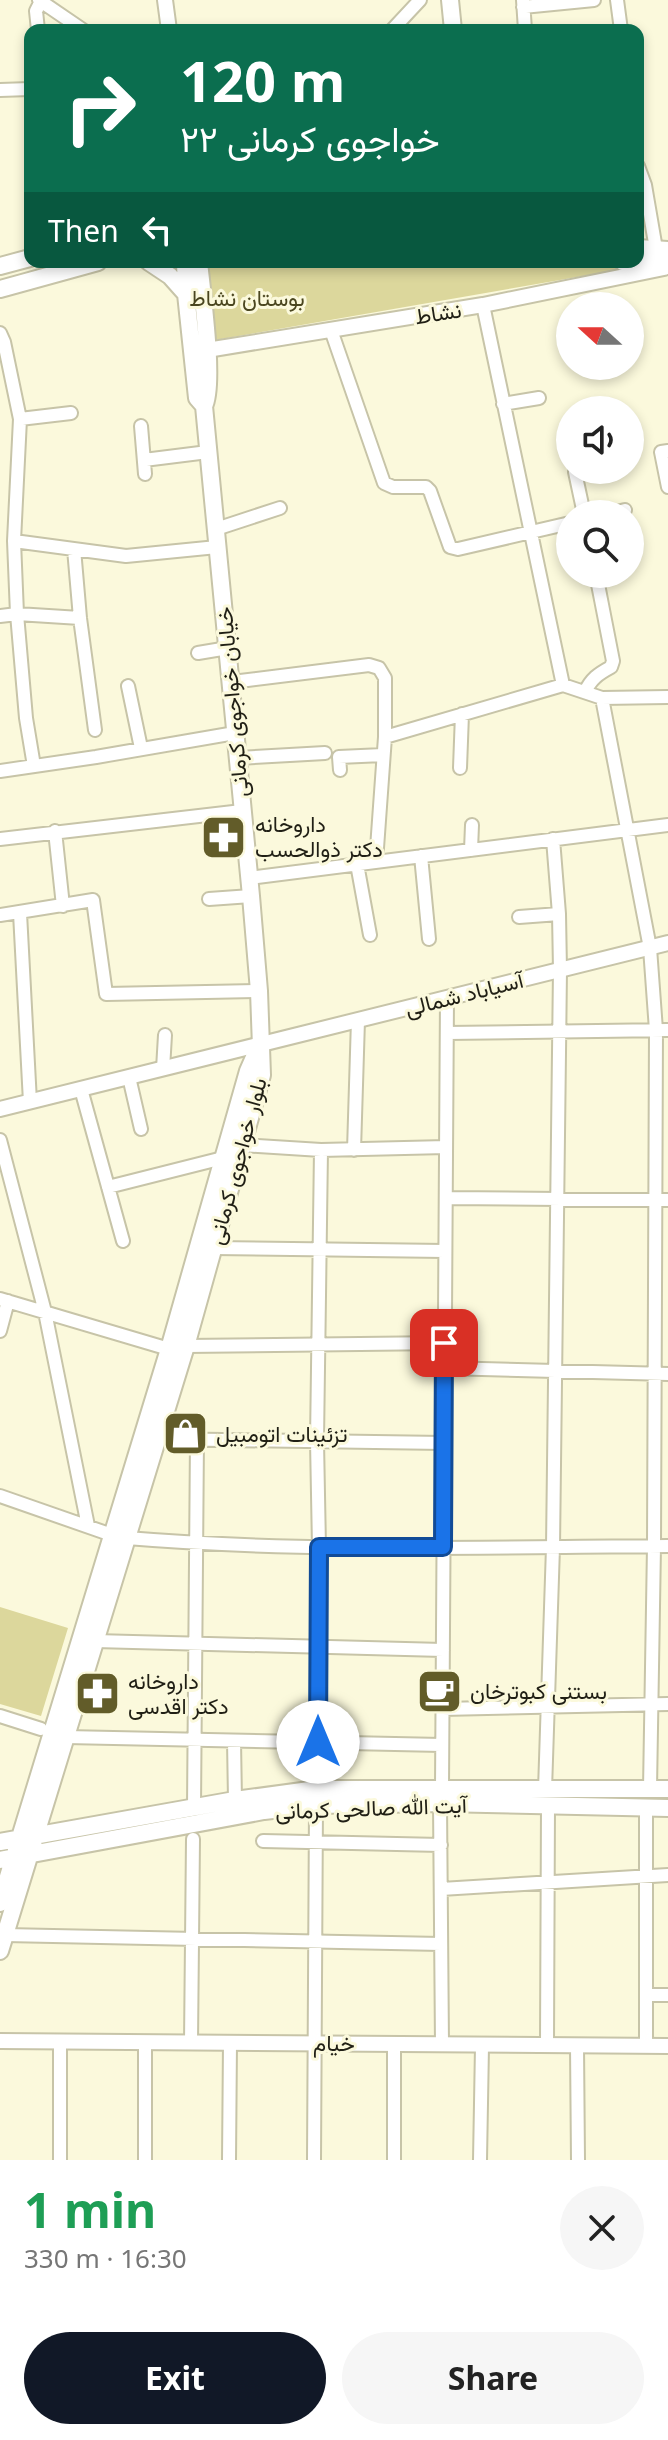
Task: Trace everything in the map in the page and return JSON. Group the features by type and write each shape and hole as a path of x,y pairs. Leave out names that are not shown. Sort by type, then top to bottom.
{"main road":[{"path":"450,0 452,24"},
{"path":"0,266 24,260"},
{"path":"644,264 668,266"},
{"path":"0,289 76,268"},
{"path":"158,268 186,294"},
{"path":"185,268 197,398 204,406 208,398 207,350 200,268"},
{"name":"خیابان خواجوی کرمانی","path":"204,406 251,896 260,1045"},
{"name":"بلوار خواجوی کرمانی","path":"27,1838 120,1536 157,1439 186,1346 262,1075 260,1045"},
{"name":"بلوار خواجوی کرمانی","path":"1,1895 66,1737 95,1641 169,1349 248,1071 260,1045"},
{"name":"آیت الله صالحی کرمانی","path":"546,1798 668,1789"},
{"name":"آیت الله صالحی کرمانی","path":"14,1858 154,1823 194,1807 235,1800 441,1796 546,1798 646,1809 668,1808"},
{"name":"آیت الله صالحی کرمانی","path":"0,1842 264,1811 317,1797"},
{"name":"بلوار خواجوی کرمانی","path":"2,1943 14,1858"}],"street":[{"path":"165,0 168,24"},
{"path":"398,24 420,0"},
{"path":"525,24 523,4 594,0"},
{"path":"617,0 620,24"},
{"path":"37,24 36,11 40,1 74,24"},
{"path":"0,90 24,89"},
{"path":"644,182 662,249"},
{"name":"نشاط","path":"207,350 483,305 668,266"},
{"path":"483,305 563,685"},
{"path":"331,330 384,483 388,486 426,487 450,547 454,549 556,526"},
{"path":"0,333 20,419 14,541 26,718 34,766"},
{"path":"503,404 539,398"},
{"path":"20,419 71,413"},
{"path":"141,426 145,474"},
{"path":"665,451 668,487"},
{"path":"144,460 208,452"},
{"path":"216,529 280,508"},
{"path":"14,541 126,556 217,547"},
{"path":"74,549 95,730"},
{"path":"585,692 598,674 611,667 613,661 599,588"},
{"path":"0,616 17,614 80,618"},
{"path":"198,653 228,648"},
{"path":"232,682 369,665 379,668 385,678 385,737 376,862"},
{"path":"385,737 563,685 602,698 668,697"},
{"path":"128,686 141,748"},
{"path":"602,698 650,948 662,1030 661,1200 654,1374 650,1789"},
{"path":"460,768 462,714"},
{"path":"0,771 235,733"},
{"path":"238,758 325,753"},
{"path":"340,770 339,757 383,755"},
{"path":"0,839 242,811"},
{"path":"471,850 472,825"},
{"path":"249,878 668,825"},
{"path":"55,831 63,906"},
{"path":"547,2044 546,1798 553,1547 560,970 553,839"},
{"path":"421,856 429,939"},
{"path":"357,864 370,935"},
{"path":"209,899 251,896"},
{"path":"0,915 93,900 106,994 259,991"},
{"path":"20,913 30,1102"},
{"path":"519,917 559,914"},
{"name":"آسیاباد شمالی","path":"0,1109 668,943"},
{"path":"442,2045 447,998"},
{"path":"354,1150 358,1020"},
{"path":"447,1033 662,1030"},
{"path":"163,1069 165,1035"},
{"path":"129,1077 141,1129"},
{"path":"81,1089 123,1241"},
{"path":"0,1140 45,1312 88,1526"},
{"path":"242,1145 321,1150 446,1147"},
{"path":"314,2160 321,1150"},
{"path":"108,1187 223,1158"},
{"path":"446,1198 661,1200"},
{"path":"213,1248 445,1251"},
{"path":"0,1331 4,1300 169,1349"},
{"path":"186,1346 444,1343"},
{"path":"444,1368 668,1374"},
{"path":"157,1439 444,1443"},
{"path":"194,1807 197,1439"},
{"path":"0,1496 120,1536 196,1544 319,1547 668,1546"},
{"path":"95,1641 443,1650"},
{"path":"442,1709 668,1704"},
{"path":"0,1716 41,1729"},
{"path":"66,1737 442,1745"},
{"path":"234,1741 235,1800"},
{"path":"646,1809 646,2046"},
{"path":"191,2043 193,1839"},
{"path":"263,1841 441,1845"},
{"path":"441,1889 668,1875"},
{"path":"2,1943 191,1940 441,1944"},
{"path":"647,1995 668,1995"},
{"name":"خیام","path":"0,2041 668,2047"},
{"path":"60,2041 60,2160"},
{"path":"145,2042 145,2160"},
{"path":"229,2160 230,2043"},
{"path":"394,2044 394,2160"},
{"path":"480,2160 482,2046"},
{"path":"577,2046 578,2160"}],"green space":[{"name":"بوستان نشاط","path":"204,268 629,268 210,341"},
{"path":"0,1607 68,1628 41,1716 0,1704"}],"place":[{"name":"داروخانه دکتر ذوالحسب","path":"224,837"},
{"name":"تزئینات اتومبیل","path":"185,1434"},
{"name":"بستنی کبوترخان","path":"439,1691"},
{"name":"داروخانه دکتر اقدسی","path":"97,1694"}],"route":[{"path":"318,1742 319,1547 443,1547 444,1343"}]}
